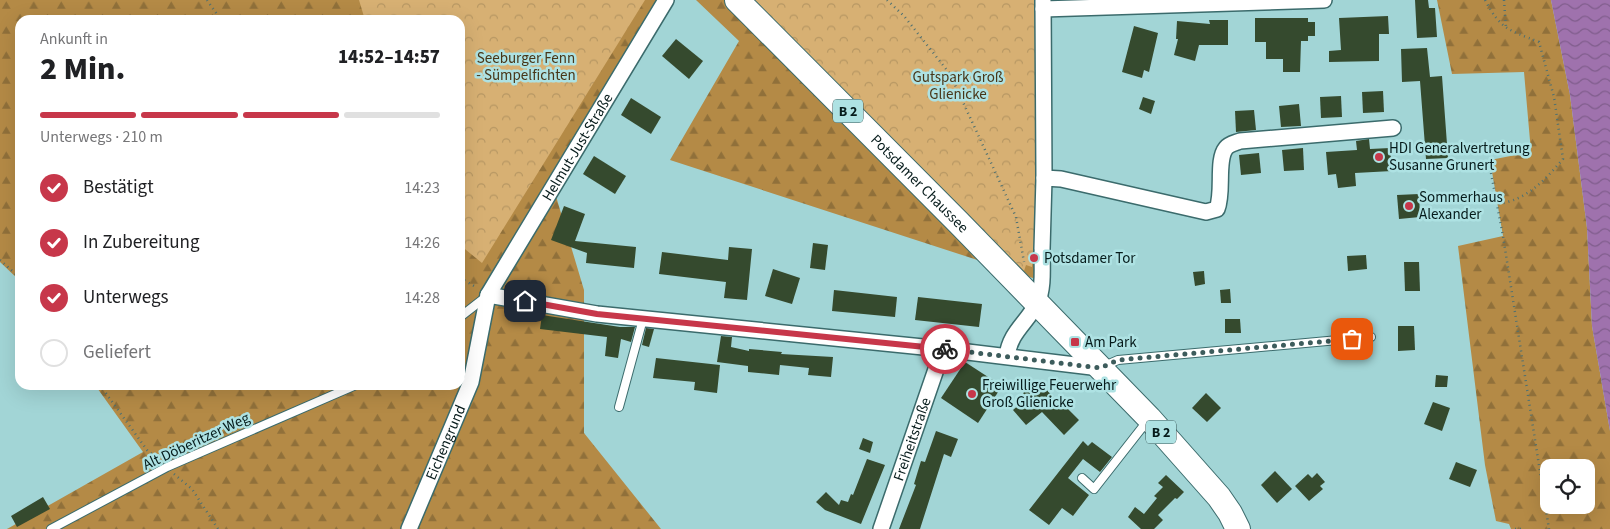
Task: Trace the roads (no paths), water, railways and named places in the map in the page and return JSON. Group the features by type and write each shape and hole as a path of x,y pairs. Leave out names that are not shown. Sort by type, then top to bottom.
{"main road":[{"name":"Potsdamer Chaussee","path":"736,0 1029,294 1149,418 1219,497 1238,529"}],"street":[{"name":"Helmut-Just-Straße","path":"488,295 666,0"},
{"path":"1007,356 1009,342 1029,294 1042,281 1044,178 1042,5 1324,0"},
{"path":"1044,178 1061,179 1206,212 1217,209 1221,199 1222,155 1227,146 1240,141 1393,128"},
{"path":"488,295 597,314 943,349 1100,368"},
{"name":"Eichengrund","path":"409,529 471,382 488,295"},
{"name":"Freiheitstraße","path":"880,529 943,349"}],"lane":[{"path":"465,313 488,295"},
{"path":"619,407 643,319"},
{"path":"1100,368 1118,360 1371,337"},
{"name":"Alt Döberitzer Weg","path":"51,529 167,468 345,390"},
{"path":"1082,478 1094,488 1149,418"}],"water":[{"path":"1551,0 1610,0 1610,431 1592,326 1587,228 1570,95"}],"place":[{"name":"HDI Generalvertretung Susanne Grunert","path":"1379,157"},
{"name":"Sommerhaus Alexander","path":"1409,206"},
{"name":"Potsdamer Tor","path":"1034,258"},
{"name":"Am Park","path":"1075,342"},
{"name":"Freiwillige Feuerwehr Groß Glienicke","path":"972,394"}],"park label":[{"name":"Seeburger Fenn - Sümpelfichten","path":"526,66"},
{"name":"Gutspark Groß Glienicke","path":"958,86"}]}
